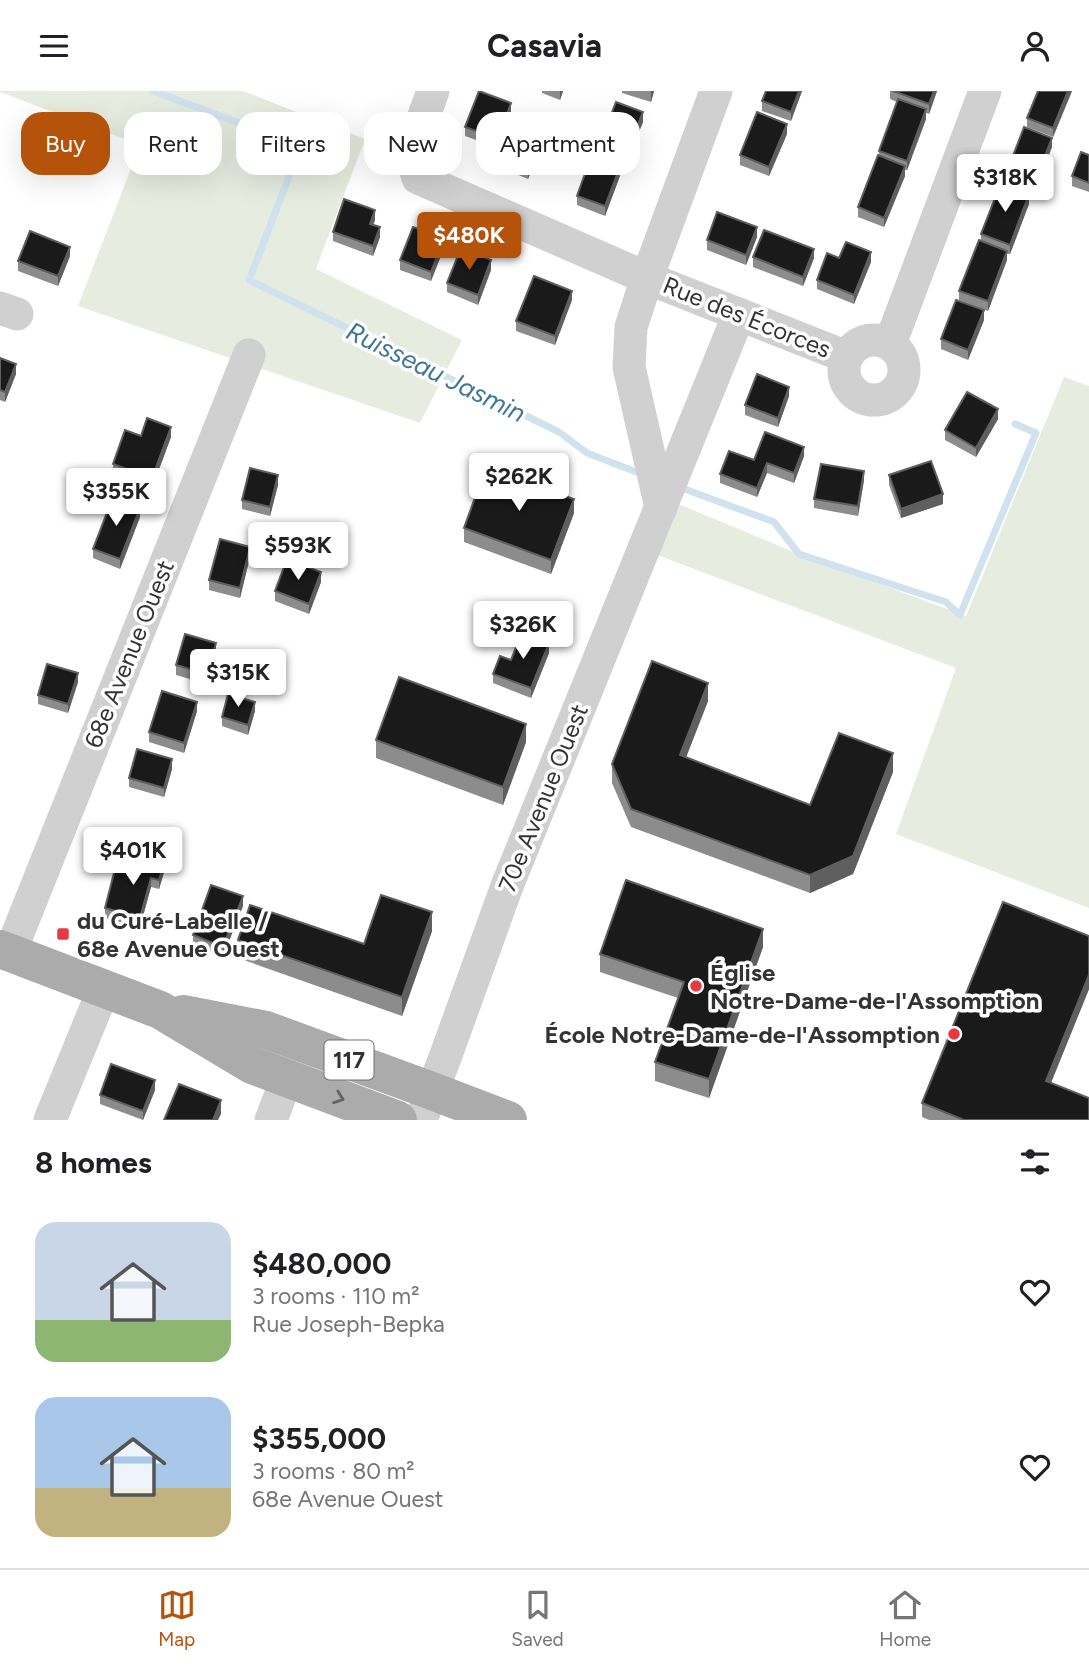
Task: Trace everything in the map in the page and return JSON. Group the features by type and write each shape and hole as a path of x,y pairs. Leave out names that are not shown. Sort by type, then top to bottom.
{"main road":[{"name":"117","path":"5,951 160,1010 252,1065 398,1120"},
{"name":"117","path":"160,1010 266,1030 427,1105 508,1120"}],"street":[{"name":"Rue des Écorces","path":"433,91 410,155 418,178 647,278 847,357"},
{"path":"661,508 629,367 631,327 716,91"},
{"path":"890,344 985,91"},
{"name":"70e Avenue Ouest","path":"427,1105 507,886 738,314"},
{"name":"Rue des Écorces","path":"870,340 890,344 902,359 904,375 901,385 888,397 877,400 867,400 857,395 849,388 845,377 847,357 860,344 870,340"},
{"name":"68e Avenue Ouest","path":"5,951 249,355"},
{"path":"50,1120 104,988"},
{"path":"271,1120 286,1078"}],"shaded area":[{"path":"243,91 296,112 236,112 236,175 350,175 350,133 364,139 316,269 462,340 420,423 78,306 128,175 222,175 222,112 124,112 124,139 110,134 110,112 53,112 0,92"},
{"path":"1064,377 1089,386 1089,908 896,834 956,668 644,550 664,498 799,554 966,616"}],"building":[{"path":"479,91 511,103 508,112 476,112 476,131 465,127"},
{"path":"766,91 799,91 791,112 762,101"},
{"path":"893,91 934,91 929,104"},
{"path":"1038,91 1068,91 1053,128 1027,118"},
{"path":"898,99 926,109 907,161 879,151"},
{"path":"616,102 643,112 640,119 640,112 612,112"},
{"path":"757,112 787,124 769,167 740,155"},
{"path":"1024,127 1052,138 1032,188 1005,177"},
{"path":"1081,152 1089,155 1089,183 1072,176"},
{"path":"878,155 905,166 884,218 858,207"},
{"path":"585,175 617,175 605,206 577,196"},
{"path":"1001,183 1029,194 1010,245 981,234"},
{"path":"344,199 375,210 370,224 380,227 373,246 333,232"},
{"path":"717,212 757,227 746,255 707,240"},
{"path":"413,227 444,238 431,272 400,260"},
{"path":"764,230 814,249 803,277 753,257"},
{"path":"30,231 70,247 58,276 18,261"},
{"path":"979,240 1007,251 988,301 959,291"},
{"path":"846,242 871,252 854,295 817,280 827,253 839,258"},
{"path":"461,248 491,260 478,295 447,283"},
{"path":"534,276 572,291 555,336 516,321"},
{"path":"956,300 984,310 968,350 941,339"},
{"path":"0,358 16,364 5,392 0,390"},
{"path":"757,374 789,387 778,418 745,405"},
{"path":"967,392 998,409 976,448 945,430"},
{"path":"147,418 171,427 152,478 113,464 125,430 141,436"},
{"path":"765,432 804,447 794,473 767,463 757,488 720,474 729,451 754,460"},
{"path":"931,461 943,494 901,509 889,475"},
{"path":"821,464 864,471 858,506 814,499"},
{"path":"486,467 574,499 551,560 464,528"},
{"path":"250,468 278,475 270,507 242,500"},
{"path":"113,497 140,508 120,559 93,549"},
{"path":"220,539 250,547 240,588 209,580"},
{"path":"287,559 321,572 309,604 275,591"},
{"path":"522,633 549,643 531,688 493,674 500,656 511,660"},
{"path":"185,634 216,643 207,674 176,665"},
{"path":"652,661 708,683 680,755 810,805 839,733 893,753 853,856 810,875 631,809 612,764"},
{"path":"47,664 78,673 68,704 38,695"},
{"path":"399,677 526,724 503,787 376,740"},
{"path":"162,691 197,702 184,743 149,732"},
{"path":"228,694 255,702 248,725 222,717"},
{"path":"137,749 172,759 164,788 129,778"},
{"path":"144,854 165,860 159,880 151,878 140,918 105,908 115,869 138,875"},
{"name":"Église Notre-Dame-de-l'Assomption","path":"626,880 763,929 709,1079 655,1062 684,982 600,954"},
{"path":"211,885 243,896 223,947 193,935"},
{"path":"381,895 432,912 402,997 238,940 250,905 364,944"},
{"path":"1003,902 1089,936 1089,975 1046,1081 1089,1098 1089,1120 964,1120 922,1103"},
{"path":"111,1064 155,1080 143,1111 100,1095"},
{"path":"179,1084 221,1100 213,1120 164,1120"}],"waterway":[{"name":"Ruisseau Jasmin","path":"153,91 301,146 249,280 559,432 587,453 644,475"},
{"name":"Ruisseau Jasmin","path":"679,487 774,522 799,554 946,602 960,615 1036,433 1015,424"}],"place":[{"name":"du Curé-Labelle / 68e Avenue Ouest","path":"63,934"},
{"name":"Église Notre-Dame-de-l'Assomption","path":"696,986"},
{"name":"École Notre-Dame-de-l'Assomption","path":"954,1034"}]}
